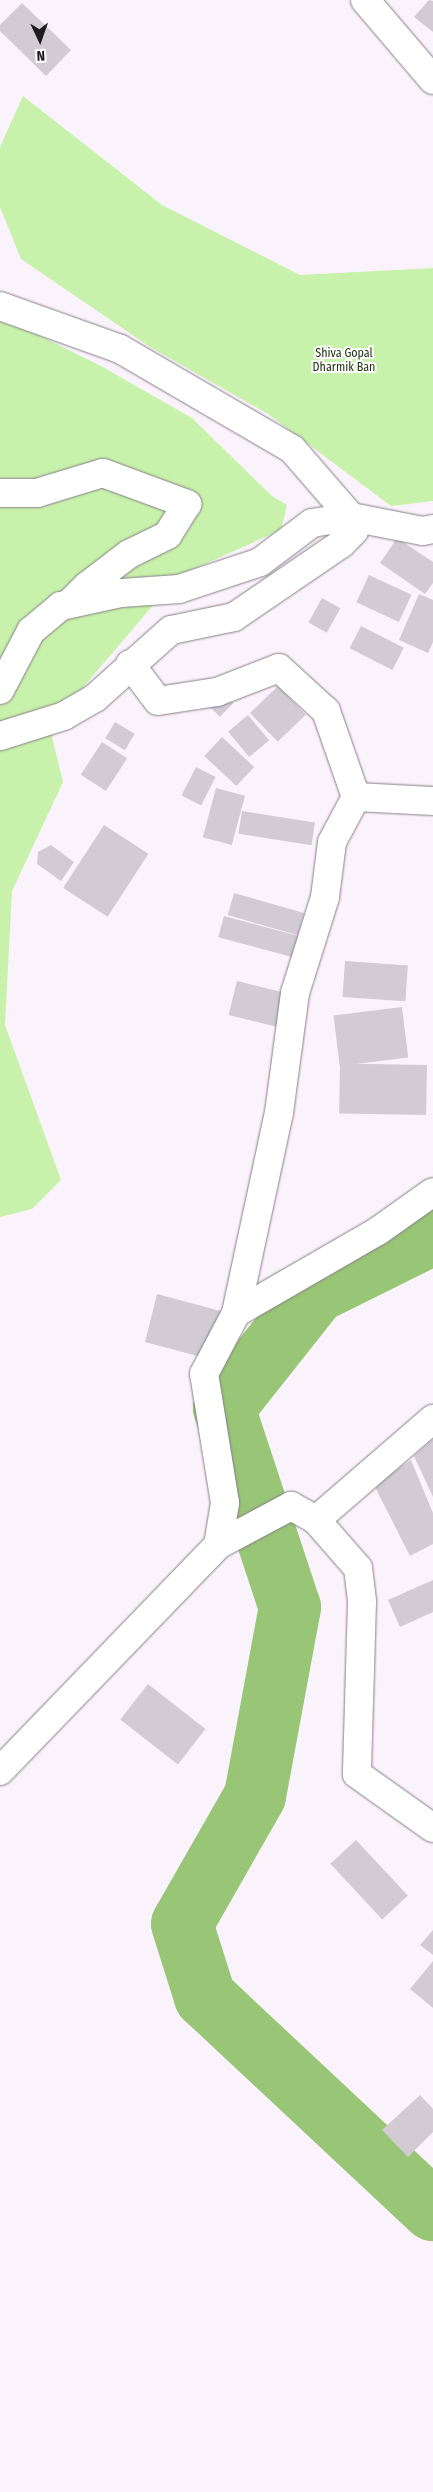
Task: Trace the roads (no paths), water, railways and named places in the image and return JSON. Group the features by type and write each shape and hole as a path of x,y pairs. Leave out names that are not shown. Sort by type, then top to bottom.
{"street":[{"path":"365,0 433,80"},
{"path":"0,306 120,349 292,449 351,517 354,532 341,544 234,617 171,630 130,664 95,698 64,716 0,736"},
{"path":"0,493 37,493 103,473 187,504 168,535 129,554 87,586 70,603"},
{"path":"0,690 31,632 61,606 121,593 179,589 260,562 312,523 351,517 423,531 433,529"},
{"path":"130,664 158,701 217,692 279,668 326,711 356,797 332,842 325,897 296,993 279,1113 236,1313 204,1374 225,1504 218,1545"},
{"path":"356,797 433,801"},
{"path":"236,1313 378,1231 433,1192"},
{"path":"316,1520 433,1419"},
{"path":"0,1771 218,1545 291,1506 316,1520 358,1568 362,1602 357,1774 433,1828"}],"waterway":[{"path":"433,1234 316,1292 224,1408 290,1607 255,1796 182,1924 205,1997 433,2210"}],"park label":[{"name":"Shiva Gopal Dharmik Ban","path":"344,361"}]}
